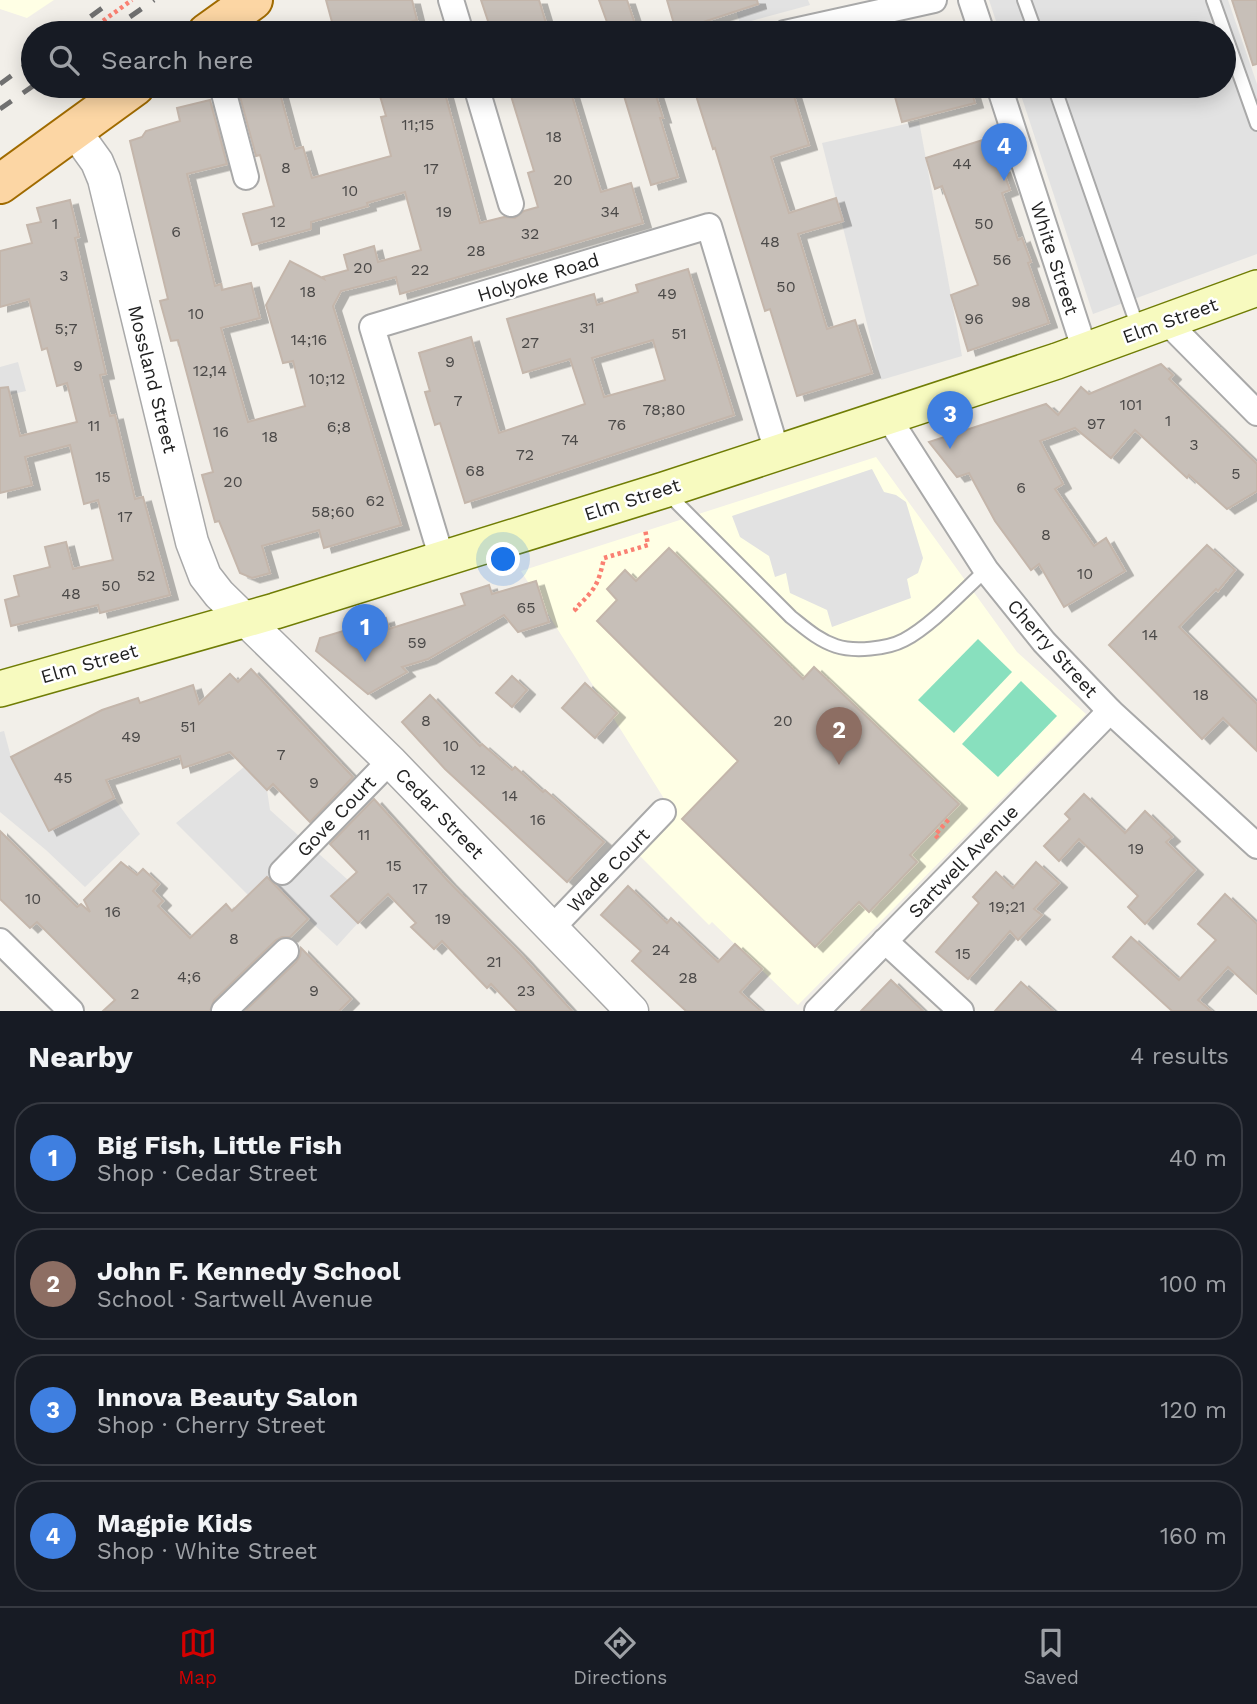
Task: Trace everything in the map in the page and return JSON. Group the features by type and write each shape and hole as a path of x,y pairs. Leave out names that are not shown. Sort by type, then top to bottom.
{"main road":[{"path":"224,21 253,0"},
{"path":"0,184 118,98"},
{"name":"Elm Street","path":"0,689 244,620 664,489 1085,351 1257,288"}],"street":[{"path":"451,0 457,21"},
{"path":"839,21 934,0"},
{"path":"971,0 978,21"},
{"path":"225,98 246,177"},
{"path":"480,98 511,204"},
{"name":"White Street","path":"1003,98 1085,351"},
{"name":"Mossland Street","path":"74,130 97,162 104,179 196,553 211,585 244,620"},
{"name":"Holyoke Road","path":"442,559 372,327 709,226 777,452"},
{"path":"1153,327 1257,413"},
{"name":"Cherry Street","path":"888,417 986,570 1044,642 1110,711 1257,846"},
{"name":"Cedar Street","path":"244,620 390,761 552,928 620,1007"},
{"name":"Sartwell Avenue","path":"817,1011 1110,711"},
{"name":"Gove Court","path":"282,872 390,761"},
{"name":"Wade Court","path":"552,928 663,813"},
{"path":"885,941 961,1011"},
{"path":"0,942 71,1011"},
{"path":"224,1011 286,951"}],"lane":[{"path":"1024,0 1032,21"},
{"path":"1213,0 1220,21"},
{"path":"1236,65 1257,124"},
{"path":"1059,98 1153,327"},
{"path":"664,489 791,617 813,635 838,647 884,646 904,640 925,625 986,570"}],"path":[{"path":"103,21 132,0"},
{"path":"577,611 575,609 594,590 604,558 648,545 645,529"},
{"path":"938,838 936,835 949,819"}],"shaded area":[{"path":"0,0 54,0 27,18 0,9"},
{"path":"733,0 808,0 810,5 751,21 739,21"},
{"path":"989,0 1228,0 1235,21 996,21"},
{"path":"1236,23 1257,84 1257,254 1093,314 1022,98 1236,98"},
{"path":"919,121 962,356 881,380 822,143"},
{"path":"18,362 26,391 0,397 0,367"},
{"path":"876,457 1017,652 1086,714 798,1005 712,922 709,925 638,854 675,816 521,571"},
{"path":"872,469 884,492 896,495 906,502 923,558 918,573 907,579 911,598 832,627 827,610 790,593 786,573 775,577 769,556 740,537 732,516"},
{"path":"4,731 11,757 49,830 114,798 140,834 85,887 0,812 0,732"},
{"path":"244,767 267,790 270,810 348,880 332,896 358,923 337,946 308,919 249,896 176,823"}],"green space":[{"path":"978,639 1012,672 954,733 918,700"},
{"path":"1021,681 1057,716 998,777 962,744"}],"building":[{"path":"326,0 412,0 417,20 413,21 332,21"},
{"path":"481,0 539,0 545,21 488,21"},
{"path":"599,0 627,0 634,21 607,21"},
{"path":"667,0 757,0 758,4 706,21 673,21"},
{"path":"1232,0 1257,0 1257,64 1253,65"},
{"path":"240,98 281,98 295,149 303,147 312,178 391,156 381,117 386,116 381,98 446,98 480,223 504,217 515,218 524,211 538,207 528,173 534,171 512,98 573,98 601,192 631,183 643,223 400,294 396,277 341,291 333,306 401,525 324,548 319,530 262,546 270,573 252,578 240,573 219,521 215,522 202,475 213,472 178,340 171,341 160,301 168,299 130,141 142,137 146,131 180,121 177,108 210,100 227,164 187,174 215,286 221,284 222,290 251,283 260,318 221,328 248,422 305,406 293,361 283,363 266,305 290,261 324,279 323,277 348,270 344,255 374,246 378,262 421,250 405,192 311,222 311,229 252,245 243,214 274,206 260,155 256,156"},
{"path":"625,98 657,98 663,118 660,118 678,177 651,185"},
{"path":"697,98 795,98 809,145 771,157 789,213 836,198 843,221 798,234 827,329 855,320 872,373 797,396 770,309 765,311 715,148 713,149"},
{"path":"895,98 974,98 975,103 902,122"},
{"path":"989,138 999,169 1002,168 1010,190 1002,193 1018,240 1022,238 1031,262 1028,263 1049,323 968,351 951,295 978,285 942,186 935,189 926,158"},
{"path":"70,200 79,237 75,238 106,374 100,375 110,416 115,415 135,499 143,497 170,595 100,613 98,605 11,626 5,600 19,596 14,576 50,567 45,547 66,542 73,569 113,560 98,500 84,504 70,445 25,457 32,485 0,493 0,388 8,387 20,436 77,422 67,383 57,386 47,348 42,350 29,299 0,307 0,251 32,243 27,225 41,222 37,208"},
{"path":"688,269 734,415 465,503 440,423 435,425 425,392 430,391 419,353 471,337 499,433 585,404 570,359 523,373 507,319 594,294 597,305 638,292 636,285","holes":["653,340 665,380 604,397 592,358"]},
{"path":"1161,364 1173,375 1169,379 1257,464 1257,491 1227,509 1189,475 1187,478 1135,430 1111,458 1075,428 1040,441 1063,484 1055,489 1094,546 1106,538 1125,571 1064,607 1039,564 1031,570 995,521 969,473 957,477 929,442 1046,404 1058,415 1081,387 1089,394"},
{"path":"1207,545 1235,570 1218,591 1216,589 1179,627 1257,704 1257,751 1223,718 1202,739 1109,645"},
{"path":"669,548 803,679 814,667 959,804 910,855 917,862 869,912 859,902 815,947 682,819 738,761 597,621 617,600 607,589 625,570 636,581"},
{"path":"536,581 549,622 518,632 504,615 428,659 402,667 407,672 368,694 316,651 320,638 386,618 389,629 465,605 461,594 489,585 492,594"},
{"path":"251,669 353,777 310,822 273,784 267,790 230,752 183,768 180,756 106,780 114,798 49,831 11,757 102,710 138,698 140,703 193,685 199,704 230,674 238,682"},
{"path":"512,676 527,690 512,707 496,693"},
{"path":"585,683 617,713 595,738 562,708"},
{"path":"430,695 480,746 482,744 512,770 515,767 543,792 545,790 604,842 567,882 445,769 402,722"},
{"path":"1084,794 1125,833 1145,811 1172,837 1166,842 1195,870 1145,924 1128,907 1138,896 1079,839 1059,861 1044,846 1070,819 1065,814"},
{"path":"374,799 572,1011 517,1011 491,984 487,988 442,941 434,949 411,927 416,923 388,894 358,923 331,896 357,872 330,844"},
{"path":"0,831 77,907 81,904 90,912 84,900 121,862 137,875 143,869 159,884 153,891 163,901 158,906 190,938 226,904 232,911 267,877 308,919 290,937 276,940 214,1000 210,1011 103,1011 115,1000 37,922 30,928 0,899"},
{"path":"1036,862 1059,883 1034,909 1042,915 1018,940 1010,931 968,979 936,952 979,903 973,897 996,872 1013,888"},
{"path":"628,886 667,923 671,918 718,962 735,944 762,969 740,992 761,1011 686,1011 632,961 641,951 601,915"},
{"path":"1225,894 1257,924 1257,994 1228,967 1198,1000 1211,1011 1172,1011 1113,957 1131,937 1179,980 1216,940 1198,924"},
{"path":"301,948 351,999 339,1011 245,1011 296,962"},
{"path":"891,980 923,1011 861,1011"},
{"path":"1021,982 1053,1011 995,1011"}],"railway":[{"path":"84,21 113,0"},
{"path":"124,21 154,0"},
{"path":"0,84 21,69"},
{"path":"0,109 21,94"}],"place":[{"name":"Magpie Kids","path":"1004,181"},
{"name":"Innova Beauty Salon","path":"950,449"},
{"name":"Big Fish, Little Fish","path":"365,662"},
{"name":"John F. Kennedy School","path":"839,765"}]}
